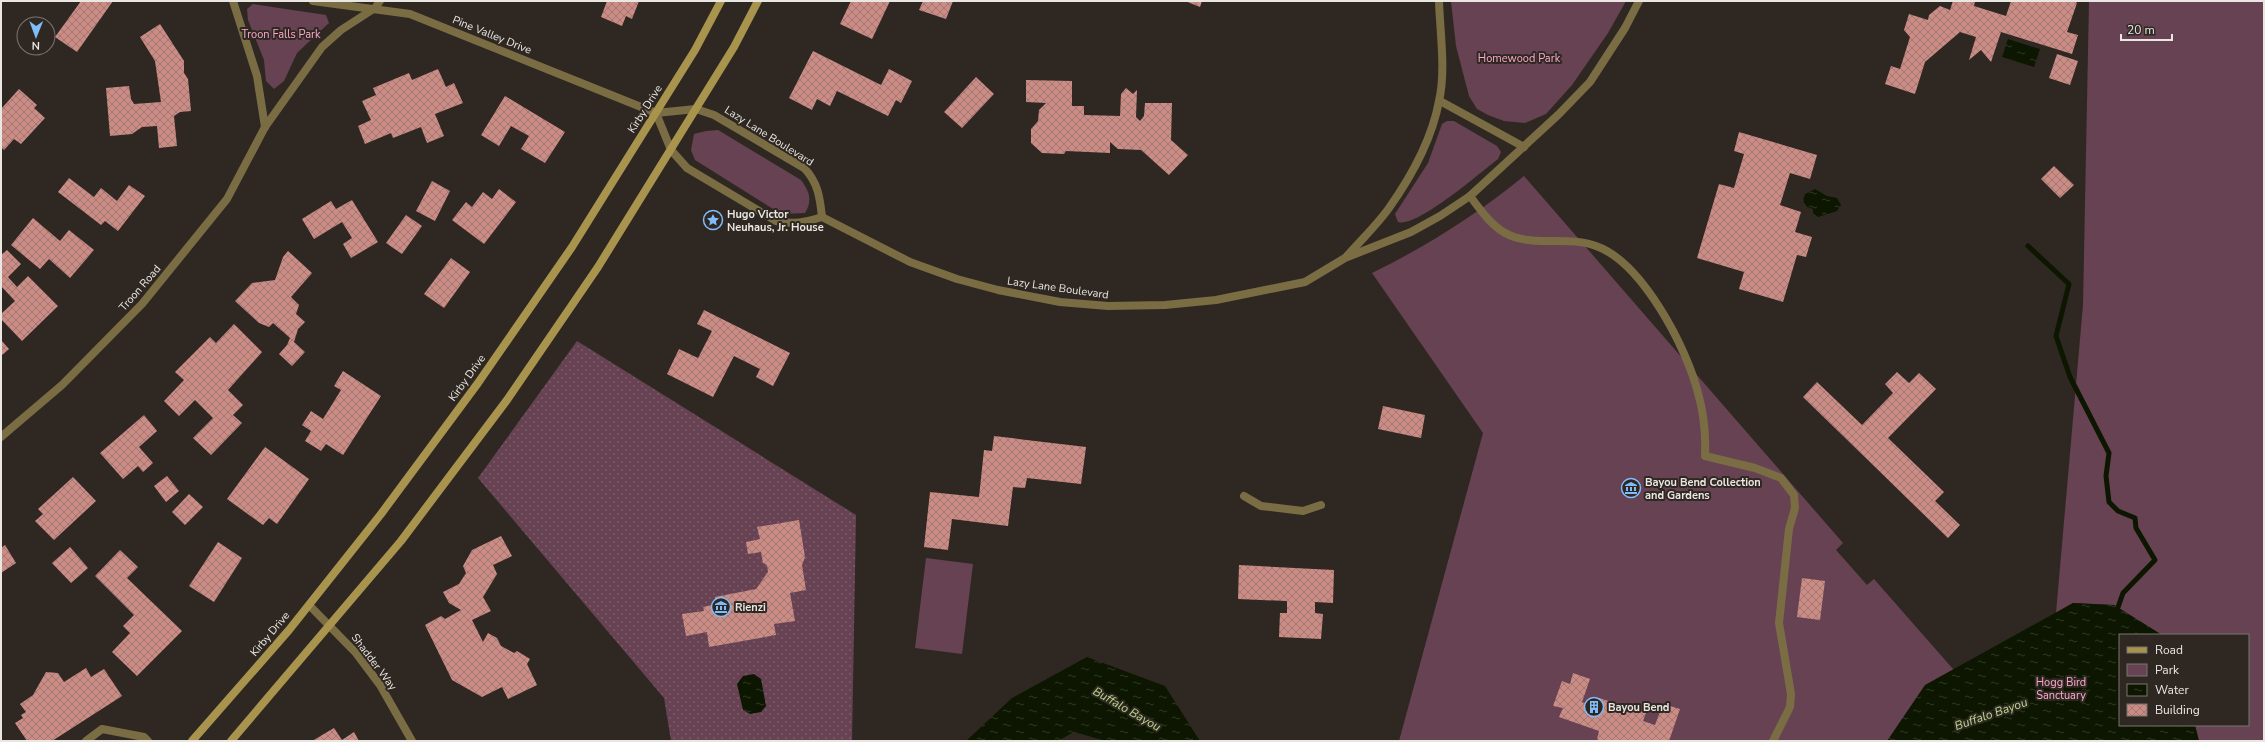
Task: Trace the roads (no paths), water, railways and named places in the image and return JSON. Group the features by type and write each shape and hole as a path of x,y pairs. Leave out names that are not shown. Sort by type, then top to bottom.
{"main road":[{"name":"Kirby Drive","path":"192,741 309,605 381,514 478,383 572,247 695,50 722,1"},
{"path":"231,741 401,541 507,400 598,267 734,47 758,1"}],"street":[{"path":"233,1 257,76 265,127"},
{"name":"Pine Valley Drive","path":"313,1 410,14 656,113"},
{"name":"Troon Road","path":"1,437 62,384 142,304 226,199 265,127 322,47 341,30 374,8 380,1"},
{"name":"Lazy Lane Boulevard","path":"1345,258 1389,209 1414,166 1431,131 1440,101 1441,58 1439,1"},
{"name":"Lazy Lane Boulevard","path":"696,109 717,117 804,168 814,178 818,190 822,217 910,262 957,279 1014,293 1060,302 1108,306 1165,305 1216,300 1305,282 1345,258 1411,232 1440,216 1470,196 1524,147 1590,82 1625,28 1639,1"},
{"path":"1440,101 1524,147"},
{"path":"696,109 656,113 671,150 687,168 776,221 787,224 804,223 822,217"},
{"path":"1470,196 1488,221 1504,234 1530,241 1575,242 1595,245 1607,250 1628,266 1646,287 1688,360 1704,419 1705,456 1755,468 1781,478 1794,495 1795,508 1790,529 1779,623 1791,694 1790,707 1773,741"},
{"path":"1244,496 1261,506 1304,510 1321,505"},
{"name":"Shadder Way","path":"309,605 356,653 380,685 412,741"},
{"path":"86,741 102,729 144,737 148,741"}],"water":[{"path":"2008,39 2040,49 2034,67 2002,57"},
{"path":"1815,189 1827,196 1837,198 1841,205 1837,211 1818,217 1813,213 1813,209 1807,207 1803,201 1805,194"},
{"name":"Hogg Bird Sanctuary","path":"2073,603 2114,605 2160,634 2119,634 2119,726 2195,726 2199,741 1887,741 1925,685"},
{"name":"Buffalo Bayou","path":"1087,657 1165,686 1200,741 1106,741 1074,732 1058,741 966,741 1012,698"},
{"path":"754,674 761,679 766,706 761,712 750,714 743,710 737,684 743,676"}],"waterway":[{"path":"2028,246 2069,284 2056,336 2070,377 2109,453 2106,476 2109,502 2118,511 2135,518 2136,528 2155,560 2123,593 2116,613"}],"place":[{"name":"Hugo Victor Neuhaus, Jr. House","path":"713,220"},
{"name":"Bayou Bend Collection and Gardens","path":"1631,488"},
{"name":"Rienzi","path":"721,607"},
{"name":"Bayou Bend","path":"1594,707"}],"park label":[{"name":"Troon Falls Park","path":"281,34"},
{"name":"Homewood Park","path":"1519,58"}]}
